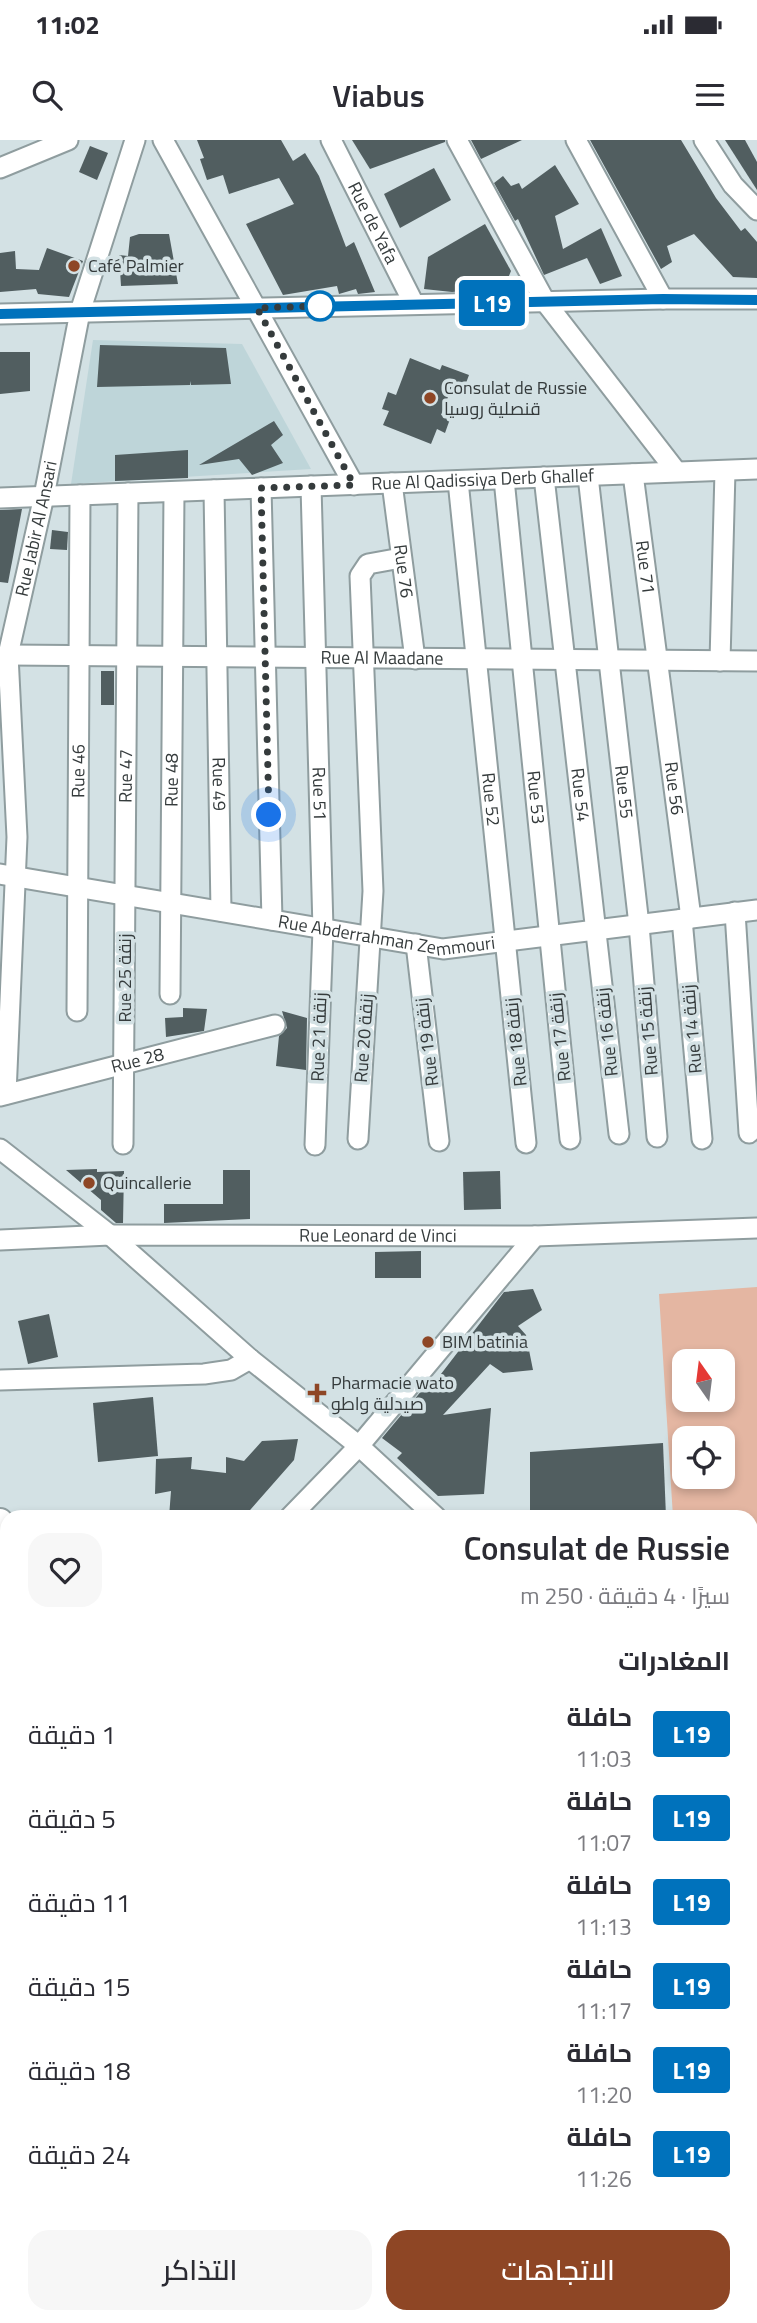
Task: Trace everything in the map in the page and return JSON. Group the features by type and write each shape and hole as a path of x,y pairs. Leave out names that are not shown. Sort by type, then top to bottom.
{"street":[{"path":"0,169 68,140"},
{"name":"Rue Jabir Al Ansari","path":"3,1095 9,876 4,660 44,496 80,312 135,140"},
{"path":"163,140 354,485"},
{"name":"Rue de Yafa","path":"331,140 414,304"},
{"path":"457,140 546,303 676,471"},
{"path":"576,140 663,299"},
{"path":"704,140 733,185 757,210"},
{"path":"0,314 757,299"},
{"name":"Rue Al Qadissiya Derb Ghallef","path":"0,498 757,470"},
{"path":"720,661 725,471"},
{"name":"Rue 71","path":"634,474 658,660"},
{"name":"Rue 55","path":"588,476 639,925"},
{"name":"Rue 54","path":"544,477 596,930"},
{"name":"Rue 53","path":"504,479 550,936"},
{"name":"Rue 52","path":"458,481 505,941"},
{"name":"Rue 76","path":"392,483 415,659"},
{"name":"Rue 51","path":"312,486 323,929"},
{"path":"261,488 272,920"},
{"name":"Rue 49","path":"215,490 221,911"},
{"name":"Rue 48","path":"170,995 174,492"},
{"name":"Rue 47","path":"125,895 128,493"},
{"name":"Rue 46","path":"77,1011 80,495"},
{"name":"Rue 20 زنقة","path":"358,1139 373,891 362,570 368,564 401,558"},
{"name":"Rue Al Maadane","path":"4,660 172,657 757,661"},
{"name":"Rue 56","path":"658,660 687,918"},
{"name":"Rue Abderrahman Zemmouri","path":"9,876 453,948 757,910"},
{"name":"Rue 25 زنقة","path":"124,1144 125,895"},
{"path":"735,912 749,1133"},
{"name":"Rue 14 زنقة","path":"687,918 702,1139"},
{"name":"Rue 15 زنقة","path":"639,925 657,1137"},
{"name":"Rue 21 زنقة","path":"315,1145 323,929"},
{"name":"Rue 16 زنقة","path":"596,930 619,1134"},
{"name":"Rue 17 زنقة","path":"550,936 570,1139"},
{"name":"Rue 18 زنقة","path":"505,941 526,1143"},
{"name":"Rue 19 زنقة","path":"416,944 439,1141"},
{"name":"Rue 28","path":"3,1095 124,1061 275,1026"},
{"path":"0,1149 110,1235 250,1359 359,1446 428,1510"},
{"name":"Rue Leonard de Vinci","path":"0,1240 110,1235 535,1236 757,1228"},
{"path":"297,1510 359,1446 535,1236"},
{"path":"0,1380 204,1374 230,1370 250,1359"}],"shaded area":[{"path":"93,340 242,344 311,469 71,484"},
{"path":"757,1287 757,1510 673,1510 659,1294"}],"building":[{"path":"197,140 281,140 293,161 305,153 319,176 346,247 354,242 375,292 358,294 356,289 339,294 337,286 283,295 246,224 294,204 279,178 229,194 223,175 207,180 200,159 204,158"},
{"path":"352,140 445,140 445,142 370,169"},
{"path":"471,140 522,140 481,159"},
{"path":"590,140 681,140 716,198 741,231 745,228 757,242 757,278 733,277 694,234 667,246 672,262 661,269"},
{"path":"725,140 745,140 757,162 757,190"},
{"path":"90,146 108,153 97,180 79,172"},
{"path":"555,165 579,204 555,216 563,249 601,228 622,276 600,284 587,258 544,275 518,219 515,221 494,183 503,176 511,186 519,183 522,189"},
{"path":"434,168 451,200 400,228 384,194"},
{"path":"485,224 511,271 504,288 452,292 424,289 428,257"},
{"path":"139,234 169,234 178,284 121,286 119,255 128,256 130,237"},
{"path":"47,248 83,261 69,297 38,294 36,289 0,292 0,253 15,251 16,269 39,270"},
{"path":"100,345 226,348 231,384 191,385 190,381 190,385 97,387"},
{"path":"0,352 30,352 30,391 0,394"},
{"path":"410,358 440,370 442,365 469,375 463,391 452,387 441,415 450,419 445,433 437,429 431,444 383,425 389,411 382,409 388,392 396,395"},
{"path":"274,421 283,435 271,445 283,463 252,475 239,459 199,465"},
{"path":"188,450 188,478 115,481 115,455"},
{"path":"22,509 8,583 0,582 0,510"},
{"path":"52,530 68,532 67,550 50,549"},
{"path":"101,671 114,671 114,705 101,705"},
{"path":"183,1008 207,1009 204,1031 166,1037 165,1018 183,1017"},
{"path":"282,1011 307,1018 306,1070 276,1066 279,1036 287,1028"},
{"path":"97,1169 97,1172 124,1171 123,1223 116,1223 101,1210 101,1200 66,1170"},
{"path":"223,1170 250,1170 250,1219 164,1223 164,1204 223,1204"},
{"path":"500,1171 501,1209 464,1210 463,1172"},
{"path":"421,1251 421,1278 375,1278 375,1252"},
{"path":"533,1289 542,1310 518,1326 526,1335 533,1370 503,1373 490,1364 443,1415 491,1408 484,1494 438,1496 397,1458 402,1453 382,1438 428,1383 431,1387 504,1292"},
{"path":"49,1314 58,1357 28,1364 18,1321"},
{"path":"153,1397 158,1456 98,1462 93,1403"},
{"path":"298,1439 294,1460 250,1510 170,1510 171,1491 155,1494 156,1459 192,1457 191,1469 226,1473 226,1457 244,1461 262,1441"},
{"path":"663,1443 666,1510 530,1510 530,1452"}],"bus line":[{"name":"L19","path":"0,314 663,299 757,300"}],"place":[{"name":"Café Palmier","path":"74,266"},
{"name":"Consulat de Russie قنصلية روسيا","path":"430,398"},
{"name":"Quincallerie","path":"89,1183"},
{"name":"BIM batinia","path":"428,1342"},
{"name":"Pharmacie wato صيدلية واطو","path":"317,1393"}],"route":[{"path":"269,815 261,488 354,485 257,308 320,306"}]}
